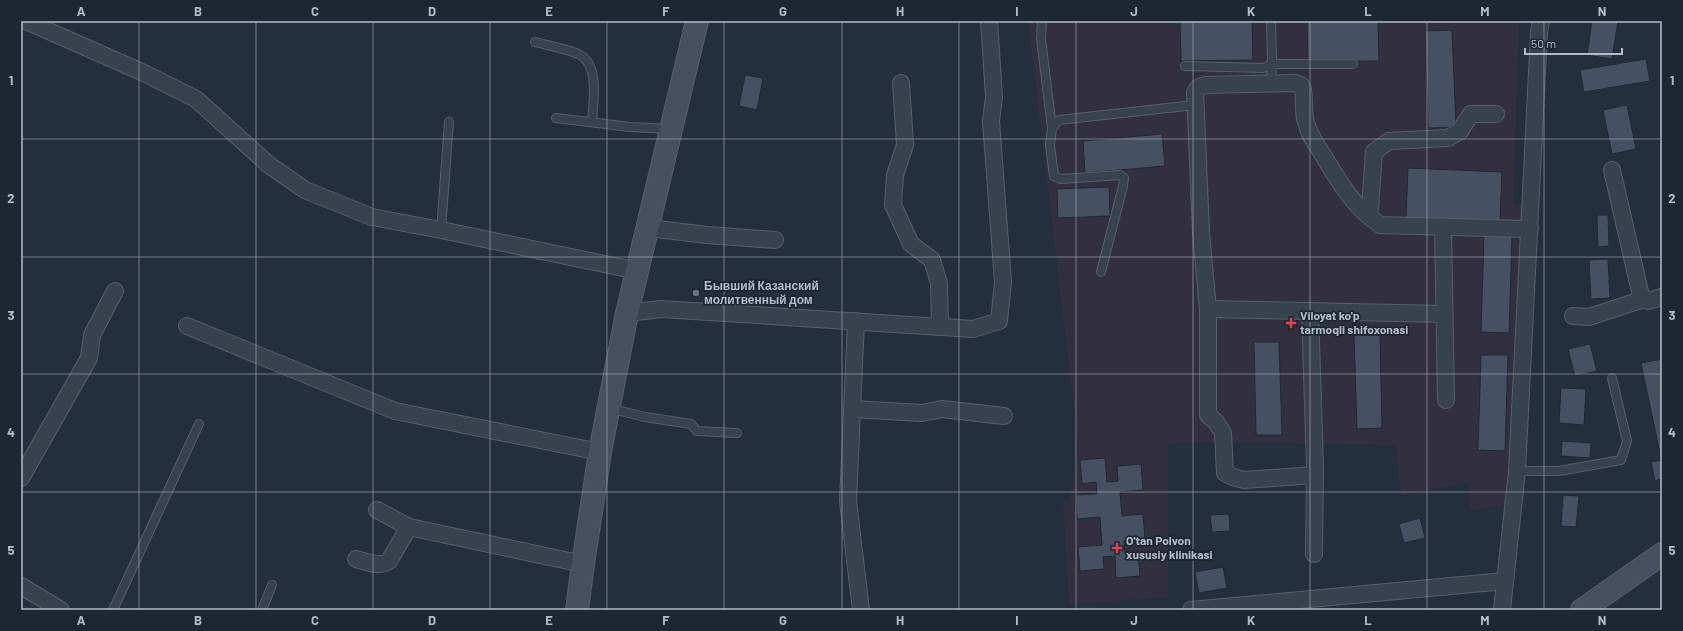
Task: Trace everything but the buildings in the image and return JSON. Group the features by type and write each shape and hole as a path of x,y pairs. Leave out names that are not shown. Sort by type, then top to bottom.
{"main road":[{"path":"577,610 600,452 627,313 697,21"},
{"path":"1582,610 1662,554"},
{"path":"1608,610 1662,572"}],"street":[{"path":"26,21 144,73 196,99 269,165 305,190 372,218 441,230 638,271"},
{"path":"627,313 661,309 973,329 999,322 1003,282 991,121 994,97 989,21"},
{"path":"1502,610 1517,471 1541,21"},
{"path":"1315,475 1244,480 1225,473 1223,433 1216,422 1208,415 1208,309 1201,233 1194,92 1199,87 1205,85 1296,83 1302,86 1304,93 1305,120 1309,134 1346,193 1367,215 1380,225 1530,229"},
{"path":"901,84 905,145 895,175 893,205 911,244 932,260 939,283 940,327"},
{"path":"1367,215 1370,208 1374,152 1390,141 1448,138 1460,132 1471,114 1496,114"},
{"path":"1612,170 1642,296 1644,299"},
{"path":"1443,227 1446,400"},
{"path":"648,228 708,235 775,240"},
{"path":"21,478 89,358 92,335 115,291"},
{"path":"1573,316 1589,317 1644,299 1648,301 1662,297"},
{"path":"1208,309 1444,314"},
{"path":"1310,311 1315,475 1314,554"},
{"path":"856,321 848,501 861,610"},
{"path":"187,326 395,411 600,452"},
{"path":"852,409 922,413 942,409 1004,416"},
{"path":"377,510 409,527 583,564"},
{"path":"356,559 384,564 389,560 409,527"},
{"path":"1191,610 1505,581"},
{"path":"21,586 61,610"}],"lane":[{"path":"1042,21 1041,39 1052,128 1050,145 1054,176 1061,179 1120,175 1124,178 1101,272"},
{"path":"1271,21 1271,83"},
{"path":"535,42 580,55 591,64 593,75 592,122"},
{"path":"1185,66 1263,68 1272,64 1353,64"},
{"path":"1052,128 1059,120 1195,105"},
{"path":"556,118 630,127 671,129"},
{"path":"441,230 449,122"},
{"path":"1517,471 1559,471 1621,460 1627,440 1612,378"},
{"path":"609,408 645,417 691,424 697,431 737,433"},
{"path":"112,610 200,424"},
{"path":"262,610 272,585"}],"shaded area":[{"name":"Viloyat ko'p tarmoqli shifoxonasi","path":"1028,21 1519,21 1513,204 1523,205 1510,504 1471,510 1468,482 1401,495 1396,445 1206,442 1168,444 1168,597 1069,604 1063,500 1070,499 1079,449"}],"place":[{"name":"Бывший Казанский молитвенный дом","path":"696,293"},
{"name":"Viloyat ko'p tarmoqli shifoxonasi","path":"1291,323"},
{"name":"O'tan Polvon xususiy klinikasi","path":"1117,548"}]}
